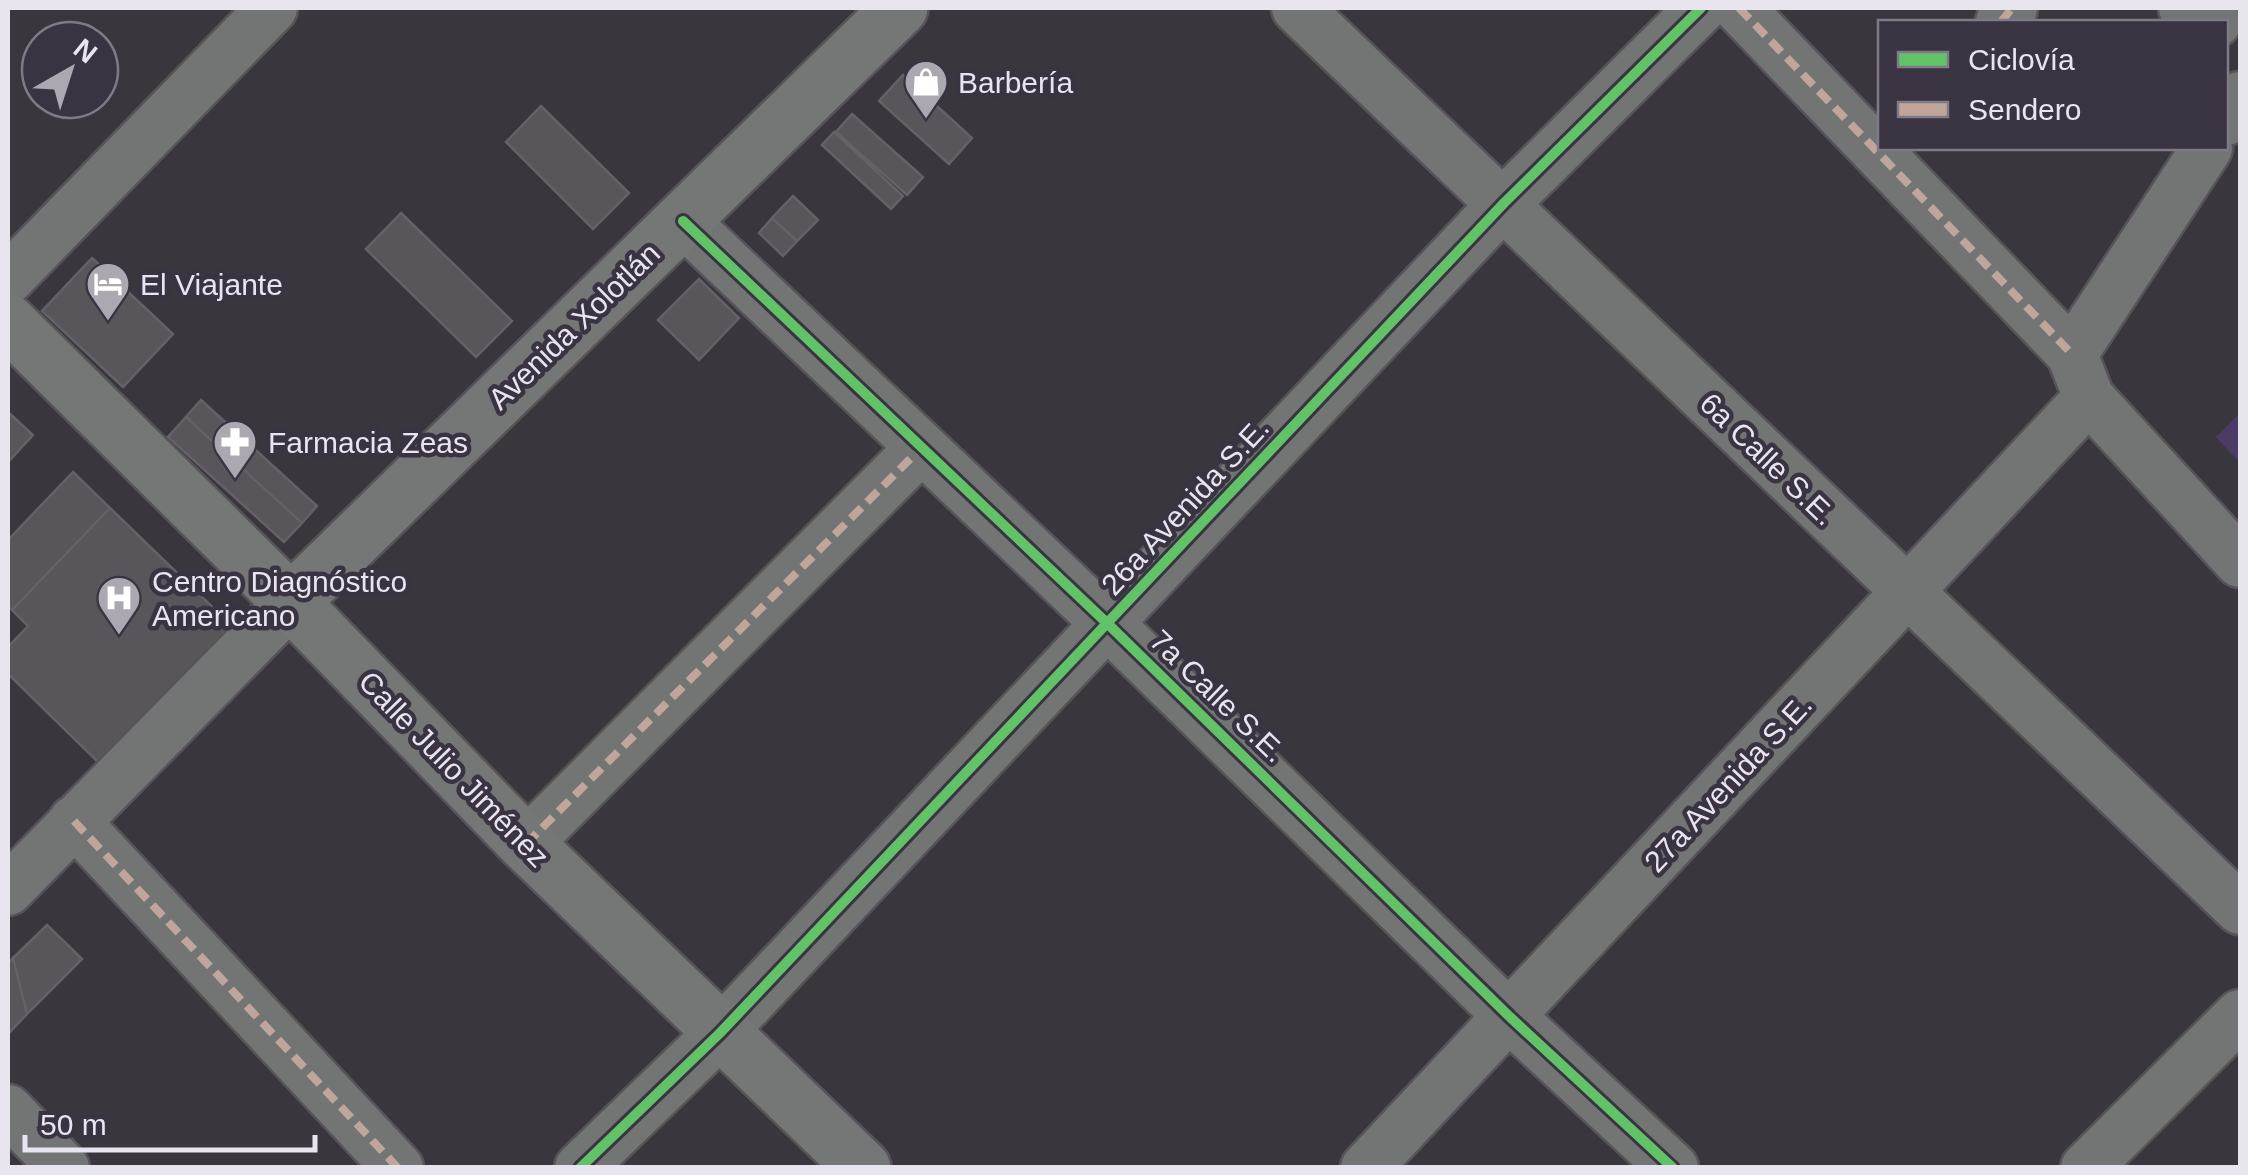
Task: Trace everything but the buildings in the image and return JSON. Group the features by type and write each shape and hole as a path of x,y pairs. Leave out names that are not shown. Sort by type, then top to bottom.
{"main road":[{"name":"Avenida Xolotlán","path":"290,602 900,8"},
{"name":"Calle Julio Jiménez","path":"8,322 526,844 862,1168"}],"street":[{"path":"8,279 272,8"},
{"name":"6a Calle S.E.","path":"1297,8 2240,909"},
{"name":"26a Avenida S.E.","path":"580,1168 720,1033 1504,203 1701,8"},
{"path":"1740,8 1878,146"},
{"path":"2184,8 2211,20"},
{"name":"27a Avenida S.E.","path":"1366,1168 1905,592 2081,376 2206,150"},
{"path":"1883,151 2240,562"},
{"name":"7a Calle S.E.","path":"683,221 1108,625 1510,1017 1673,1168"},
{"path":"526,844 920,448"},
{"path":"8,890 290,602"},
{"path":"74,821 398,1168"},
{"path":"2086,1168 2240,1014"},
{"path":"8,1110 64,1168"}],"shaded area":[{"path":"2240,413 2240,463 2216,437"}],"marked path":[{"path":"1739,8 2072,354"},
{"path":"2003,20 2012,8"},
{"path":"526,844 920,449"},
{"path":"74,821 398,1168"}],"cycle path":[{"path":"580,1168 720,1033 1504,203 1701,8"},
{"path":"683,221 1109,625 1510,1017 1673,1168"}],"place":[{"name":"Barbería","path":"926,120"},
{"name":"El Viajante","path":"108,322"},
{"name":"Farmacia Zeas","path":"235,480"},
{"name":"Centro Diagnóstico Americano","path":"119,636"}]}
